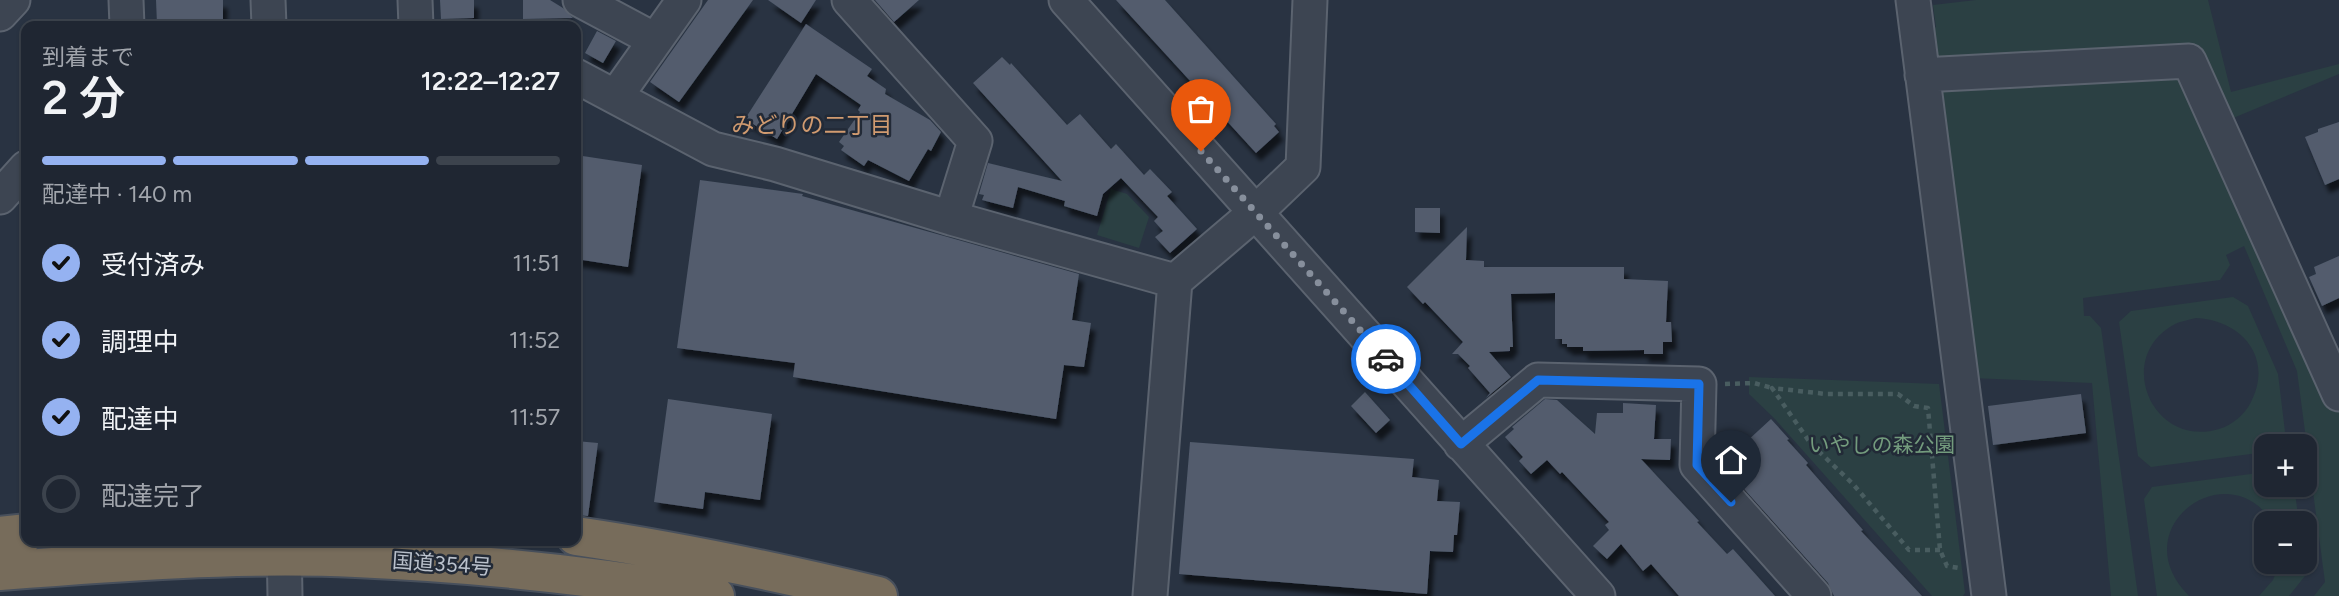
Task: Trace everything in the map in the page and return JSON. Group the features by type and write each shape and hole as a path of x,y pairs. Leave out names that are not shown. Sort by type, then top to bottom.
{"highway":[{"path":"0,536 21,534"},
{"path":"581,538 771,570 877,596"},
{"name":"国道354号","path":"0,571 285,549 354,558 522,569 715,596"}],"street":[{"path":"0,14 13,0"},
{"path":"126,0 127,21"},
{"path":"268,0 269,21"},
{"path":"415,0 416,21"},
{"path":"580,0 656,40"},
{"path":"616,96 684,0"},
{"path":"849,0 975,141 951,218"},
{"path":"1066,0 1598,596"},
{"path":"1150,596 1175,281 1256,212 1303,167 1310,0"},
{"path":"1913,0 1989,596"},
{"path":"1922,75 2189,61 2339,394"},
{"path":"581,78 713,149 775,164 951,218 1175,281"},
{"path":"0,197 21,173"},
{"path":"1461,444 1538,380 1699,384 1697,465 1814,596"},
{"path":"285,549 285,596"}],"path":[{"path":"1699,384 1754,383 1772,388 1826,394 1898,394 1914,405 1928,408 1941,550 1947,566 1968,569"},
{"path":"1772,388 1811,444 1853,484 1909,550 1941,550"}],"green space":[{"path":"1976,0 2208,0 2231,92 2339,64 2339,74 2226,121 2193,53 1939,63 1927,32 1936,27 1933,5"},
{"path":"2178,73 2329,397 2339,411 2339,596 2314,596 2325,582 2314,497 2317,497 2317,434 2305,434 2297,371 2244,246 2226,255 2230,265 2220,280 2083,298 2084,316 2090,316 2101,328 2138,596 2111,596 2092,383 1971,378 1936,91"},
{"path":"1111,189 1127,194 1149,217 1139,248 1097,235"},
{"path":"2233,297 2248,306 2278,374 2285,434 2254,434 2254,454 2151,467 2138,456 2119,322 2131,311","holes":["2196,318 2227,326 2249,344 2256,356 2257,386 2251,402 2234,422 2219,429 2195,432 2175,426 2159,413 2149,396 2144,377 2146,357 2156,339 2182,321"]},
{"name":"いやしの森公園","path":"1749,377 1939,384 1965,593 1963,596 1932,596 1775,419 1749,394"},
{"path":"2254,474 2254,497 2296,497 2297,511 2262,511 2254,503 2231,494 2209,497 2189,507 2174,524 2167,546 2171,570 2189,596 2157,596 2144,499 2152,487"},
{"path":"2275,574 2305,574 2289,596 2259,596"}],"building":[{"path":"156,0 223,0 223,21 157,21"},
{"path":"440,0 474,0 474,18 441,19"},
{"path":"523,0 550,0 573,18 523,19"},
{"path":"708,0 753,0 679,102 650,82"},
{"path":"768,0 816,0 801,23"},
{"path":"875,0 919,0 894,22"},
{"path":"1116,0 1165,0 1276,124 1274,126 1279,132 1256,153"},
{"path":"806,24 872,69 867,76 886,89 885,94 930,120 941,132 909,181 868,160 864,166 841,150 844,146 839,142 860,112 858,110 861,105 816,74 777,139 745,119"},
{"path":"597,31 616,41 603,63 585,53"},
{"path":"1002,57 1010,65 1011,63 1067,125 1080,114 1111,149 1116,144 1144,175 1150,169 1172,192 1167,196 1197,229 1170,253 1155,237 1163,231 1154,221 1158,217 1121,178 1103,194 1097,216 1064,206 1065,201 1018,187 1013,208 982,200 984,195 979,194 988,163 1062,181 973,83"},
{"path":"2339,122 2339,179 2325,185 2305,137"},
{"path":"581,156 642,165 628,267 581,260"},
{"path":"700,180 803,194 802,196 1079,274 1072,320 1091,323 1084,367 1064,365 1056,419 793,377 795,363 677,348"},
{"path":"1415,208 1440,208 1440,233 1415,232"},
{"path":"1467,227 1466,260 1484,261 1484,267 1624,267 1624,279 1668,281 1666,322 1671,322 1672,342 1663,342 1663,354 1644,354 1644,350 1583,351 1583,347 1567,347 1567,344 1562,344 1562,339 1555,339 1555,293 1511,294 1513,347 1510,347 1510,351 1489,352 1511,377 1486,398 1490,393 1468,368 1470,366 1458,354 1452,354 1463,342 1407,287"},
{"path":"2339,256 2339,298 2322,306 2309,277 2316,274 2314,267"},
{"path":"1365,392 1390,420 1376,433 1351,406"},
{"path":"2081,394 2086,433 1993,445 1988,406"},
{"path":"668,399 772,414 760,500 705,492 703,509 654,502"},
{"path":"1545,399 1557,400 1595,434 1597,413 1623,413 1623,403 1656,405 1654,439 1671,439 1670,460 1641,459 1727,554 1733,549 1775,596 1679,596 1651,564 1643,571 1621,544 1607,559 1593,546 1609,530 1605,525 1609,522 1562,472 1560,474 1547,460 1531,474 1519,461 1523,457 1505,437 1514,429 1512,427"},
{"path":"1771,419 1808,463 1806,465 1863,530 1861,531 1922,596 1834,596 1828,583 1720,462 1731,452 1733,454"},
{"path":"581,441 598,443 588,516 581,515"},
{"path":"1190,442 1414,459 1412,477 1439,480 1437,501 1460,502 1453,552 1430,551 1427,594 1179,574"}],"way so far":[{"path":"1201,151 1386,359"}],"district":[{"name":"みどりの二丁目","path":"812,125"}],"route":[{"path":"1386,359 1461,444 1538,380 1699,384 1697,465 1731,502"}]}
